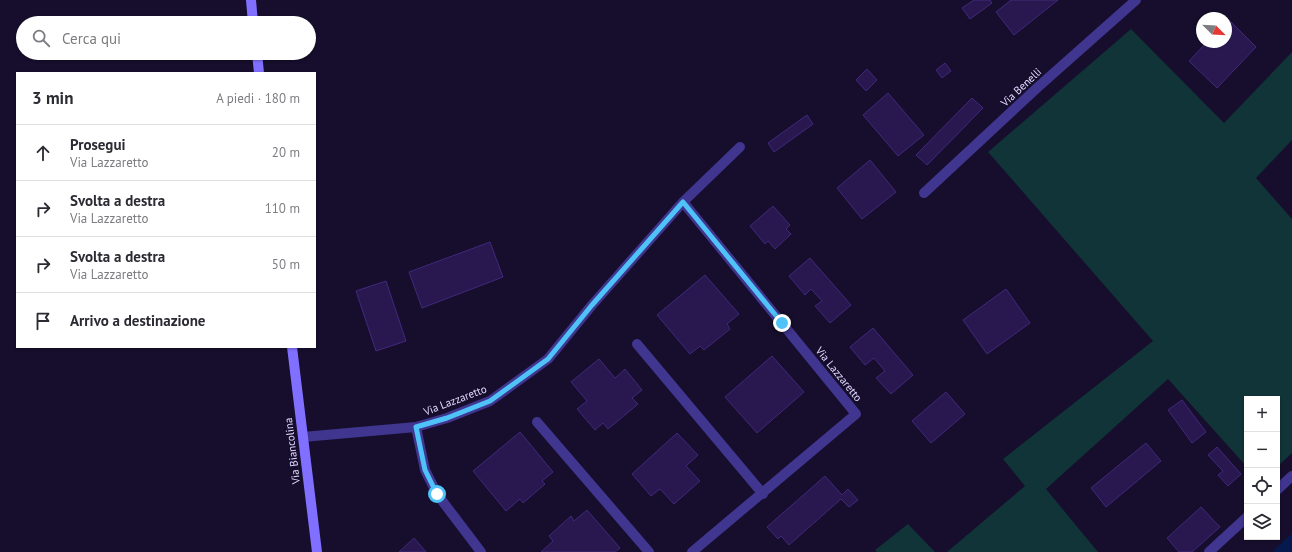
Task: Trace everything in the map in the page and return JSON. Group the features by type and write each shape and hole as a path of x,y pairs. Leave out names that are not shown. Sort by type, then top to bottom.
{"street":[{"path":"251,0 252,16"},
{"name":"Via Benelli","path":"924,193 1038,87 1136,0"},
{"path":"258,60 259,72"},
{"name":"Via Lazzaretto","path":"303,437 416,427 447,418 490,401 548,359 592,305 683,202 740,147"},
{"name":"Via Lazzaretto","path":"683,202 856,414 763,494 692,552"},
{"path":"637,344 763,494"},
{"name":"Via Biancolina","path":"292,348 316,552"},
{"path":"537,422 649,552"},
{"name":"Via Lazzaretto","path":"416,427 425,470 437,494 481,552"},
{"path":"1280,487 1292,476"},
{"path":"1209,552 1244,520"}],"green space":[{"path":"1131,29 1224,123 1292,52 1292,140 1256,178 1292,219 1292,453 1280,464 1280,396 1244,396 1244,464 1168,379 1046,489 1098,552 947,552 1025,486 1003,459 1153,341 988,152"},
{"path":"908,524 935,552 877,552 875,550"}],"water":[{"path":"1292,533 1292,552 1272,552"}],"building":[{"path":"974,0 990,0 992,3 970,19 962,8"},
{"path":"1011,0 1058,0 1014,35 996,12"},
{"path":"1232,23 1256,47 1217,88 1189,61 1201,48 1232,48"},
{"path":"945,63 951,71 942,78 936,70"},
{"path":"867,69 877,80 866,91 856,80"},
{"path":"888,93 924,135 898,156 863,115"},
{"path":"972,98 983,108 927,165 916,155"},
{"path":"807,115 813,124 774,152 768,143"},
{"path":"870,160 896,192 862,219 837,188"},
{"path":"773,206 790,225 786,229 791,234 775,249 768,241 765,244 750,226"},
{"path":"490,242 503,277 422,308 409,272"},
{"path":"810,258 851,305 830,323 815,306 822,301 811,289 805,295 789,276"},
{"path":"705,275 739,314 727,324 730,329 704,350 700,346 690,354 657,315"},
{"path":"386,281 406,341 376,351 356,291"},
{"path":"1006,289 1030,323 987,354 963,320"},
{"path":"873,328 913,375 891,394 876,378 885,371 874,358 865,365 850,347"},
{"path":"772,356 804,392 757,433 725,397"},
{"path":"599,359 615,378 625,369 642,390 632,398 638,404 608,429 603,423 595,430 577,409 587,401 571,382"},
{"path":"946,392 965,414 931,443 912,421"},
{"path":"1182,400 1206,432 1192,443 1168,410"},
{"path":"520,432 553,472 542,481 545,484 523,503 520,499 506,511 473,471"},
{"path":"677,433 698,455 686,466 700,481 674,504 660,489 651,496 632,474"},
{"path":"1146,443 1161,461 1106,507 1091,488"},
{"path":"1217,447 1241,474 1228,486 1218,475 1223,471 1208,455"},
{"path":"825,476 842,495 848,489 858,500 849,507 841,499 789,545 781,536 778,539 767,527"},
{"path":"1201,507 1220,527 1192,552 1179,552 1167,538"},
{"path":"587,510 620,548 615,552 541,552 553,541 549,536 571,516 574,521"},
{"path":"414,538 426,552 399,552"}],"route":[{"path":"437,494 425,470 416,427 447,418 490,401 548,359 592,305 683,202 782,323"}]}
